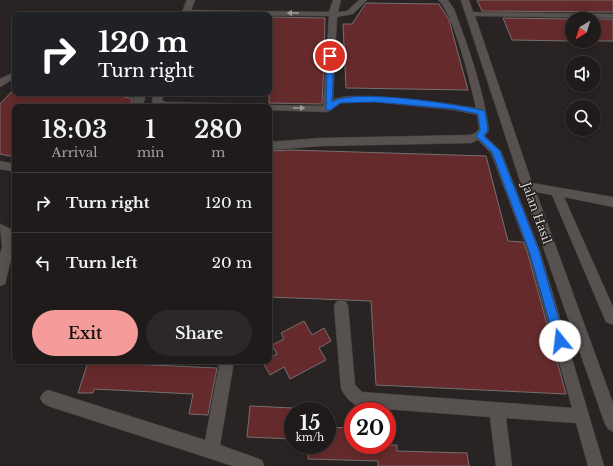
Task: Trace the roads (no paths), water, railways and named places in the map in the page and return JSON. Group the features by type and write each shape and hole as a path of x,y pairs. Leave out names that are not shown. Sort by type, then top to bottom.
{"street":[{"path":"186,12 191,0"},
{"path":"272,14 348,14 363,0"},
{"path":"272,146 321,142 470,139 479,136 484,130 482,113 466,54 450,9 445,1 442,0"},
{"name":"Jalan Hasil","path":"465,0 528,187 613,424"},
{"path":"328,108 332,14 334,1"},
{"path":"470,14 613,16"},
{"path":"0,84 12,77"},
{"path":"158,96 157,102 162,104"},
{"path":"272,107 328,108 339,100 375,99 454,107 482,113"},
{"path":"479,136 496,151 534,251 596,466"},
{"path":"0,165 12,167"},
{"path":"528,187 613,202"},
{"path":"556,191 611,318"},
{"path":"0,229 7,233 8,246 0,280"},
{"path":"341,306 348,388 359,399 582,416"},
{"path":"211,450 226,364"},
{"path":"48,398 211,450 256,466"},
{"path":"497,409 504,466"}]}
